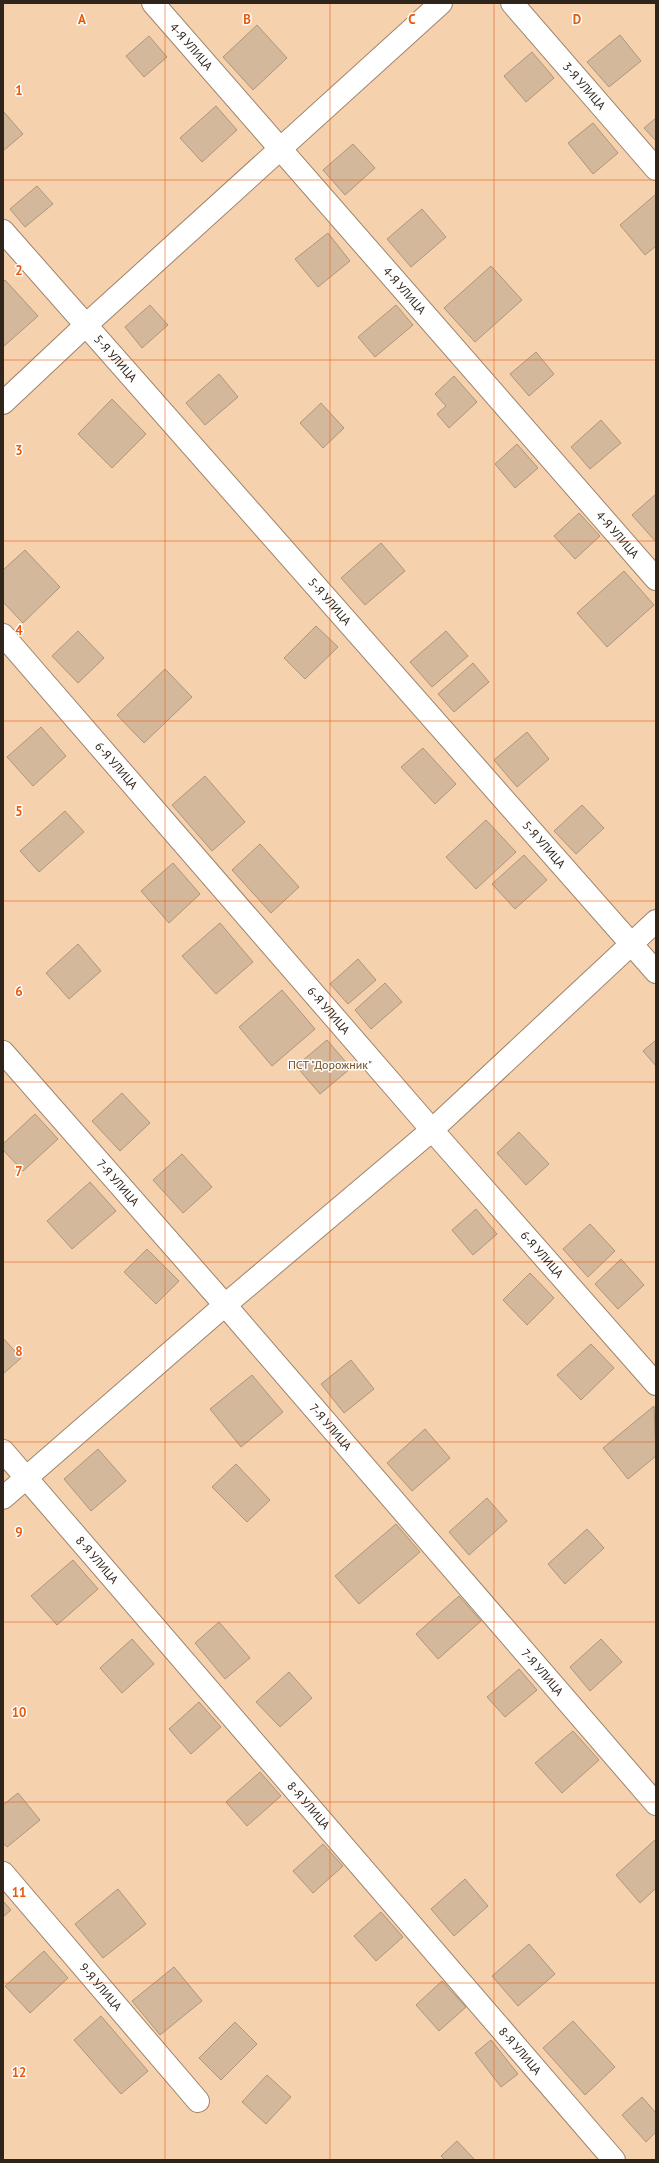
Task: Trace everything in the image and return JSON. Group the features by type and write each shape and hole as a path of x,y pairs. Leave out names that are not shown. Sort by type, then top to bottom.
{"street":[{"name":"4-Я УЛИЦА","path":"153,3 656,579"},
{"path":"3,403 86,325 282,149 441,3"},
{"name":"3-Я УЛИЦА","path":"512,3 656,169"},
{"name":"5-Я УЛИЦА","path":"3,231 656,972"},
{"name":"6-Я УЛИЦА","path":"3,635 432,1130 656,1384"},
{"path":"3,1498 225,1305 432,1130 656,920"},
{"name":"7-Я УЛИЦА","path":"3,1052 225,1305 656,1804"},
{"name":"8-Я УЛИЦА","path":"3,1451 614,2160"},
{"name":"9-Я УЛИЦА","path":"3,1873 198,2101"}],"green space":[{"name":"ПСТ \"Дорожник\"","path":"3,3 656,3 656,2160 3,2160"}],"building":[{"path":"257,25 287,58 253,90 223,57"},
{"path":"620,35 641,61 609,87 587,62"},
{"path":"149,36 167,57 144,77 126,56"},
{"path":"532,52 554,78 526,102 504,76"},
{"path":"216,106 237,130 202,162 180,138"},
{"path":"3,111 23,134 3,151"},
{"path":"656,118 656,141 644,128"},
{"path":"593,123 618,153 593,174 568,143"},
{"path":"353,144 375,168 345,195 323,170"},
{"path":"37,186 53,204 25,227 10,209"},
{"path":"656,194 656,246 645,255 620,225"},
{"path":"422,209 446,237 411,267 387,239"},
{"path":"328,233 350,261 318,287 295,259"},
{"path":"491,266 522,300 475,342 444,308"},
{"path":"5,280 38,316 3,347 3,282"},
{"path":"150,305 168,325 142,348 125,327"},
{"path":"396,305 413,325 375,357 358,337"},
{"path":"536,352 554,374 529,396 510,374"},
{"path":"219,374 238,397 205,425 186,403"},
{"path":"454,376 477,402 449,428 437,414 446,406 435,394"},
{"path":"112,399 146,434 112,468 78,434"},
{"path":"321,403 344,428 323,448 300,423"},
{"path":"601,420 621,443 590,469 571,447"},
{"path":"517,444 538,468 515,488 495,464"},
{"path":"656,494 656,542 632,515"},
{"path":"579,513 600,536 575,559 554,536"},
{"path":"381,543 405,571 365,605 341,578"},
{"path":"25,550 60,587 23,623 3,602 3,570"},
{"path":"624,571 654,605 607,647 577,613"},
{"path":"316,626 338,647 305,679 284,658"},
{"path":"78,631 104,658 78,683 52,656"},
{"path":"446,631 468,656 432,687 410,662"},
{"path":"473,663 489,682 454,712 438,694"},
{"path":"165,669 192,697 144,743 117,715"},
{"path":"41,727 66,756 33,786 7,757"},
{"path":"527,732 549,759 517,787 494,760"},
{"path":"423,748 456,784 435,804 401,767"},
{"path":"205,776 245,822 212,851 172,805"},
{"path":"582,805 604,828 576,854 554,831"},
{"path":"65,811 84,832 39,872 20,851"},
{"path":"486,820 516,852 476,889 446,857"},
{"path":"260,844 299,887 271,913 232,870"},
{"path":"524,855 547,880 515,909 492,884"},
{"path":"173,863 200,894 169,923 141,891"},
{"path":"220,923 253,962 216,994 182,956"},
{"path":"78,944 101,971 69,999 46,973"},
{"path":"358,959 376,980 348,1004 330,984"},
{"path":"385,983 402,1002 371,1029 355,1010"},
{"path":"282,990 315,1029 272,1066 239,1027"},
{"path":"327,1040 351,1068 320,1094 296,1066"},
{"path":"656,1040 656,1066 643,1051"},
{"path":"122,1093 150,1123 120,1151 92,1121"},
{"path":"35,1114 58,1139 23,1171 3,1150 3,1144"},
{"path":"519,1132 549,1164 526,1185 497,1153"},
{"path":"182,1154 212,1187 183,1213 153,1180"},
{"path":"90,1182 116,1211 72,1249 47,1221"},
{"path":"476,1209 497,1234 473,1255 452,1230"},
{"path":"590,1224 615,1251 588,1277 563,1249"},
{"path":"147,1249 179,1281 156,1304 124,1272"},
{"path":"621,1259 644,1285 618,1309 595,1284"},
{"path":"530,1273 554,1298 527,1325 503,1300"},
{"path":"3,1338 21,1358 3,1374"},
{"path":"591,1344 614,1368 581,1400 557,1375"},
{"path":"351,1360 374,1389 344,1413 321,1384"},
{"path":"252,1375 283,1412 241,1447 210,1409"},
{"path":"654,1406 656,1456 628,1479 603,1448"},
{"path":"425,1429 450,1458 412,1491 387,1463"},
{"path":"98,1449 126,1481 91,1511 64,1479"},
{"path":"236,1464 270,1500 247,1522 212,1487"},
{"path":"487,1498 507,1521 469,1555 449,1532"},
{"path":"396,1524 420,1552 359,1604 335,1576"},
{"path":"587,1529 604,1548 565,1584 548,1564"},
{"path":"73,1560 98,1589 57,1625 31,1596"},
{"path":"459,1596 481,1621 438,1659 416,1634"},
{"path":"219,1622 250,1658 225,1679 195,1643"},
{"path":"132,1639 154,1664 122,1693 100,1668"},
{"path":"601,1639 622,1662 590,1691 570,1667"},
{"path":"519,1669 537,1690 505,1717 487,1697"},
{"path":"289,1672 312,1698 280,1727 256,1702"},
{"path":"199,1702 221,1727 191,1754 169,1729"},
{"path":"573,1731 599,1760 562,1793 535,1763"},
{"path":"260,1772 281,1796 247,1826 226,1802"},
{"path":"18,1793 40,1820 7,1847 3,1843 3,1805"},
{"path":"656,1839 656,1888 640,1903 616,1875"},
{"path":"323,1844 343,1866 313,1893 293,1871"},
{"path":"465,1879 488,1906 454,1936 431,1909"},
{"path":"118,1889 146,1924 103,1958 75,1924"},
{"path":"3,1901 11,1910 3,1917"},
{"path":"381,1912 403,1937 376,1961 354,1936"},
{"path":"529,1944 555,1974 518,2006 492,1976"},
{"path":"44,1951 68,1978 30,2013 5,1986"},
{"path":"174,1967 202,2001 160,2035 132,2001"},
{"path":"442,1981 466,2007 439,2031 416,2005"},
{"path":"101,2016 148,2071 121,2094 74,2040"},
{"path":"573,2021 615,2067 585,2095 543,2048"},
{"path":"235,2022 257,2044 221,2080 199,2058"},
{"path":"491,2040 518,2074 501,2087 475,2053"},
{"path":"267,2075 291,2097 266,2124 242,2102"},
{"path":"642,2097 656,2113 656,2132 646,2142 622,2115"},
{"path":"457,2141 475,2160 445,2160 441,2156"}]}
